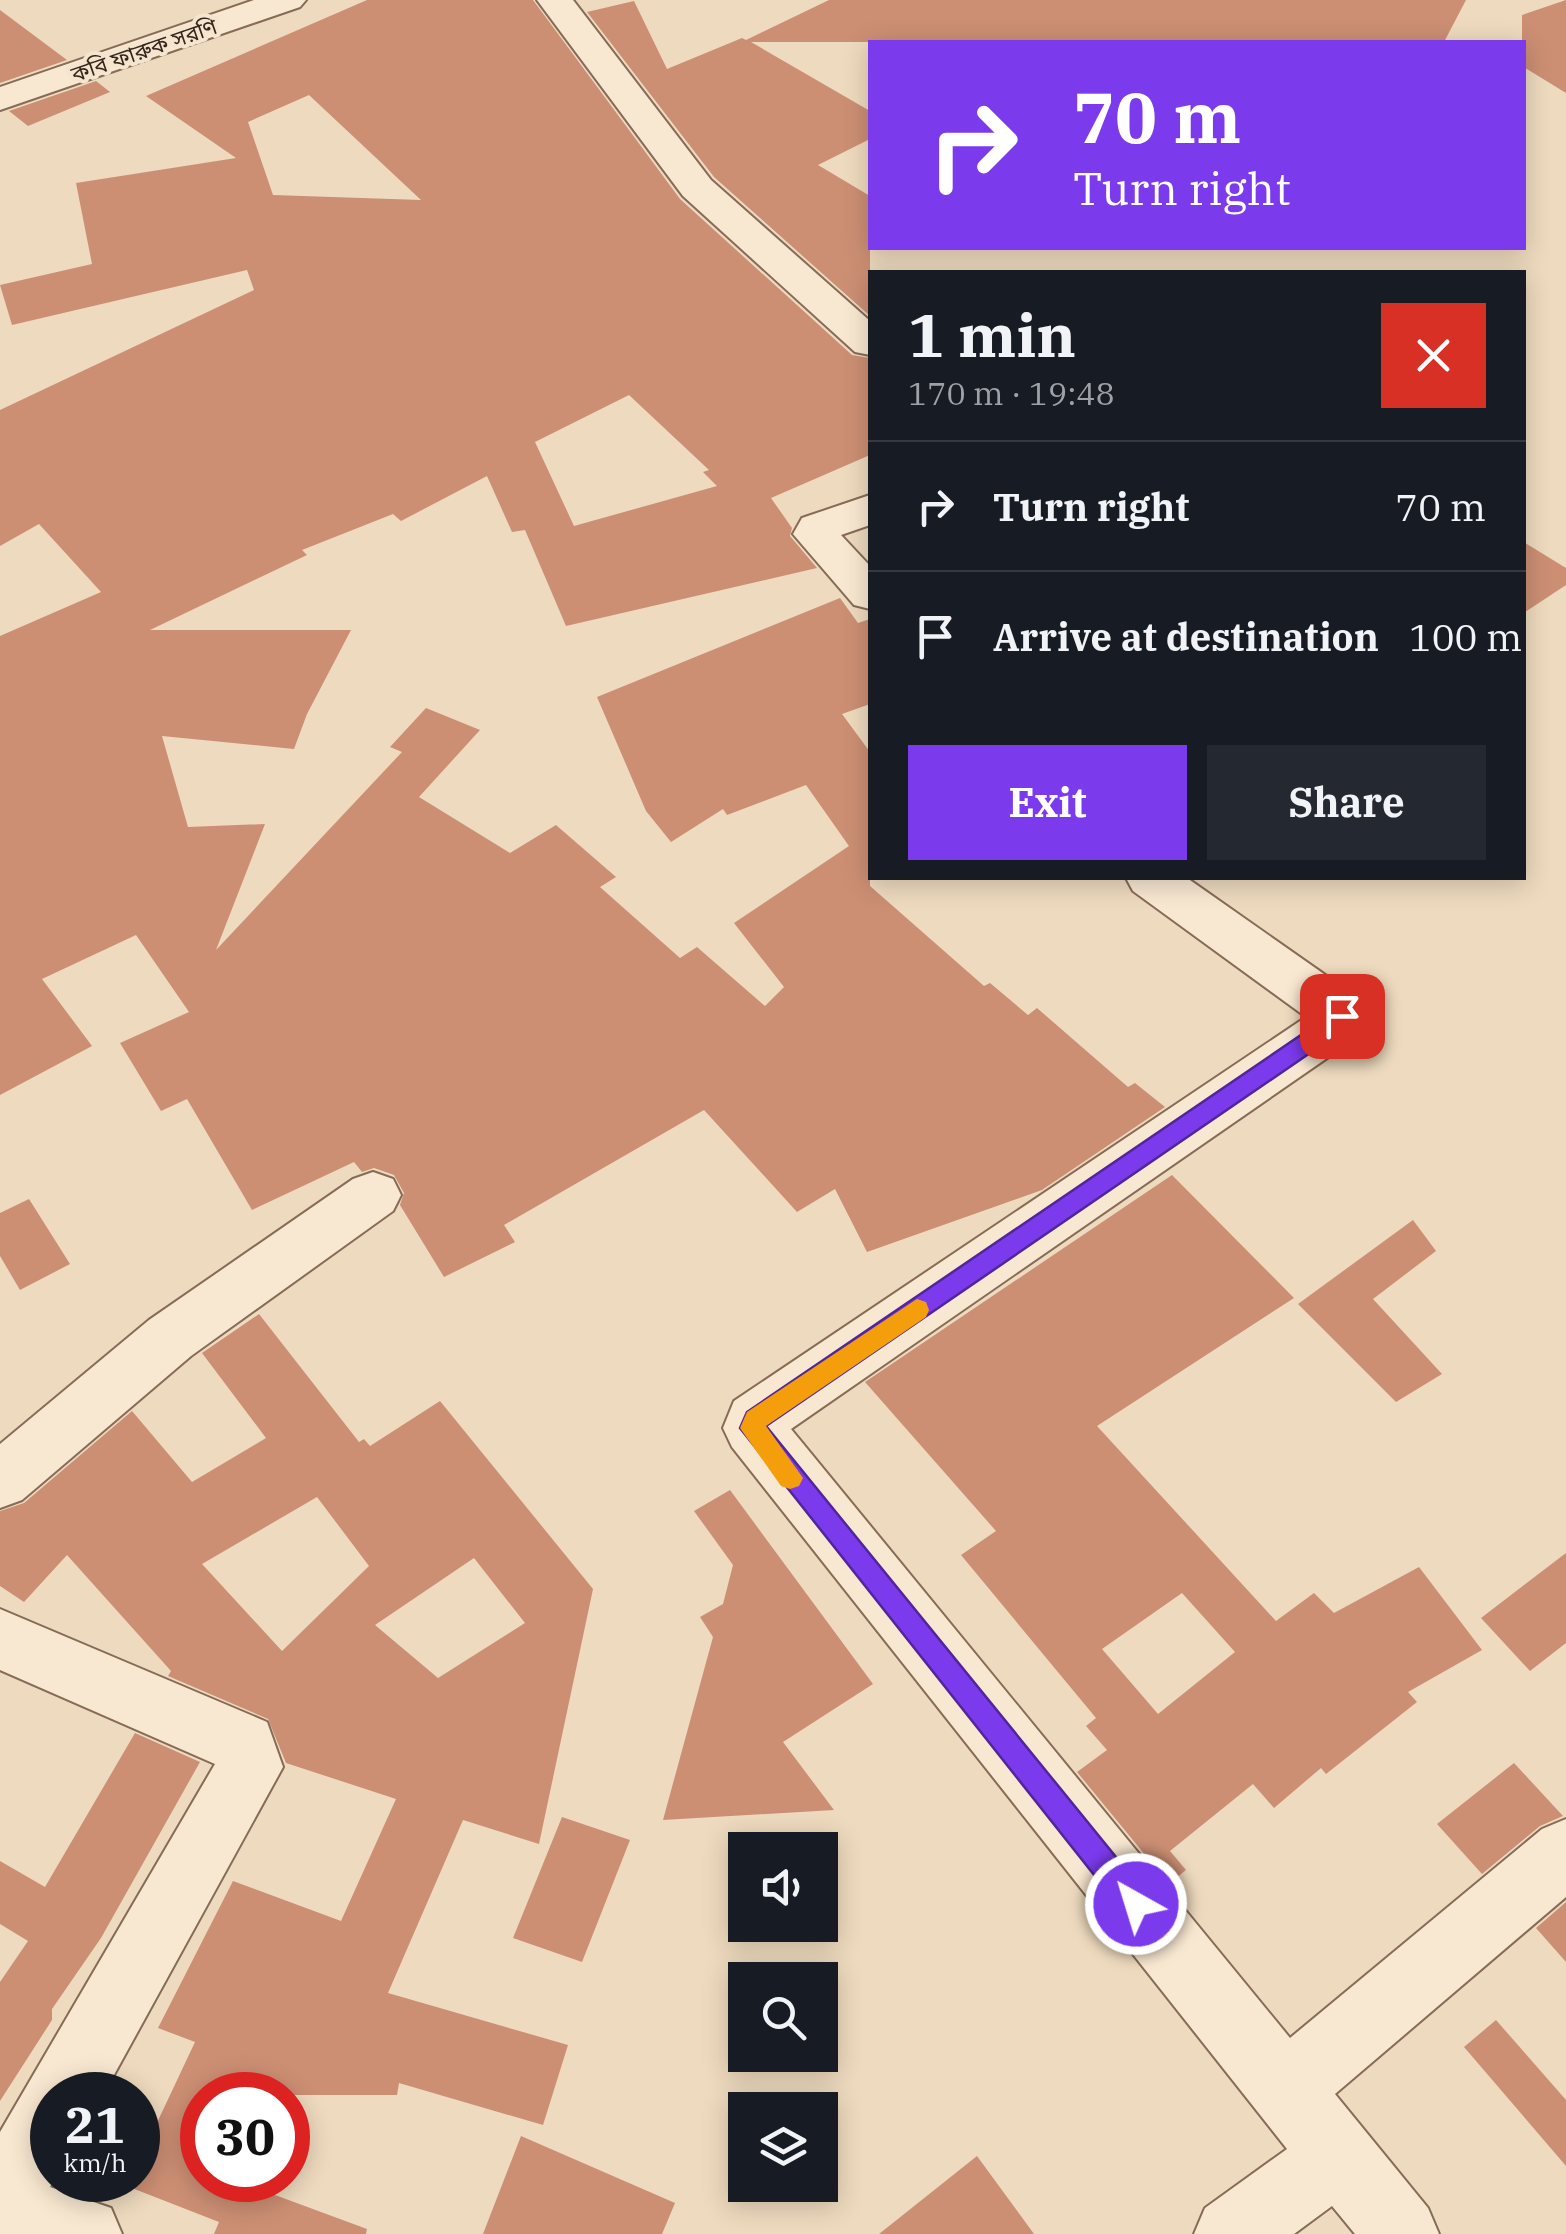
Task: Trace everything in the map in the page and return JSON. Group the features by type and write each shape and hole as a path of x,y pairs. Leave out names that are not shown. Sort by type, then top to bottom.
{"street":[{"name":"কবি ফারুক সরণি","path":"0,86 188,0"},
{"path":"0,86 218,0"},
{"name":"কবি ফারুক সরণি","path":"0,99 288,0"},
{"path":"555,0 697,188 868,340"},
{"path":"868,510 818,528 816,534 868,592"},
{"path":"1153,880 1342,1016 1340,1021 756,1420 752,1428 1402,2234"},
{"path":"0,1480 170,1338 373,1195"},
{"path":"0,1639 244,1744 250,1767 76,2072"},
{"path":"1285,2089 1566,1853"},
{"path":"30,2153 6,2196 9,2212 85,2234"},
{"path":"1231,2234 1339,2156"}],"building":[{"path":"367,0 533,0 680,199 852,355 868,358 868,456 771,498 792,528 790,536 817,568 566,626 525,530 512,532 487,476 401,521 393,514 302,550 307,555 150,630 351,630 307,714 294,749 162,736 188,827 265,824 216,950 402,752 390,747 426,708 480,730 419,797 510,853 556,825 616,877 600,887 680,958 697,947 765,1006 784,987 734,923 849,846 806,785 727,815 723,809 671,842 646,811 597,697 840,598 858,623 868,620 868,705 842,714 868,749 870,886 984,986 990,983 1028,1015 1037,1008 1128,1087 1135,1083 1165,1107 1042,1190 867,1252 835,1189 797,1212 704,1110 504,1225 515,1242 444,1277 400,1205 404,1193 394,1175 374,1168 362,1172 354,1162 252,1210 187,1099 161,1111 120,1043 189,1012 136,935 42,979 92,1046 0,1095 0,636 101,592 39,524 0,546 0,410 254,290 247,270 12,325 0,285 92,264 76,183 236,158 146,96","holes":["309,95 421,200 273,195 248,122","629,395 709,470 703,472 717,486 574,526 535,442"]},
{"path":"829,0 1466,0 1445,40 751,42 868,110 868,140 818,165 868,195 868,314 714,177 587,12 634,1 667,69 742,38 746,40"},
{"path":"1566,0 1566,93 1526,68 1522,15"},
{"path":"0,10 67,60 0,83"},
{"path":"96,81 110,92 28,126 9,111"},
{"path":"1526,543 1566,568 1566,585 1526,611"},
{"path":"1172,1175 1294,1298 1097,1426 1276,1621 1314,1593 1334,1613 1419,1567 1482,1650 1408,1692 1417,1702 1326,1774 1321,1768 1274,1808 1253,1784 1170,1851 1186,1870 1169,1884 1077,1772 1107,1750 1086,1726 1096,1718 961,1555 996,1531 865,1382","holes":["1182,1593 1235,1652 1158,1714 1102,1649"]},
{"path":"29,1199 70,1264 20,1290 0,1256 0,1213"},
{"path":"1413,1220 1436,1251 1373,1299 1442,1374 1396,1402 1298,1304"},
{"path":"259,1314 359,1442 364,1439 370,1446 440,1401 593,1589 539,1844 463,1820 388,1993 568,2045 543,2125 399,2083 397,2095 310,2095 310,2072 181,2072 195,2042 158,2028 233,1881 341,1921 396,1799 286,1763 268,1719 168,1676 171,1671 67,1555 24,1602 0,1586 0,1511 24,1503 132,1411 192,1482 266,1438 202,1353","holes":["317,1497 369,1566 282,1651 202,1564","474,1558 525,1623 438,1678 375,1625"]},
{"path":"730,1490 873,1684 783,1742 834,1810 663,1820 713,1637 700,1617 723,1604 733,1565 694,1511"},
{"path":"1566,1553 1566,1643 1530,1671 1481,1618"},
{"path":"135,1733 200,1762 101,1938 52,2009 52,2020 0,2101 0,1982 28,1941 0,1924 0,1861 45,1887"},
{"path":"1514,1763 1563,1816 1540,1826 1482,1874 1437,1824"},
{"path":"562,1817 630,1840 582,1962 513,1938"},
{"path":"1566,1902 1566,1962 1536,1928"},
{"path":"1496,2020 1566,2100 1566,2166 1464,2047"},
{"path":"180,2074 180,2202 294,2202 367,2229 366,2234 214,2234 219,2222 160,2199 160,2116"},
{"path":"521,2136 675,2203 662,2234 483,2234"},
{"path":"977,2156 1034,2234 879,2234"}],"slow traffic":[{"path":"790,1478 752,1428 756,1420 917,1310"}],"route":[{"path":"1136,1904 752,1428 756,1420 1342,1016"}]}
